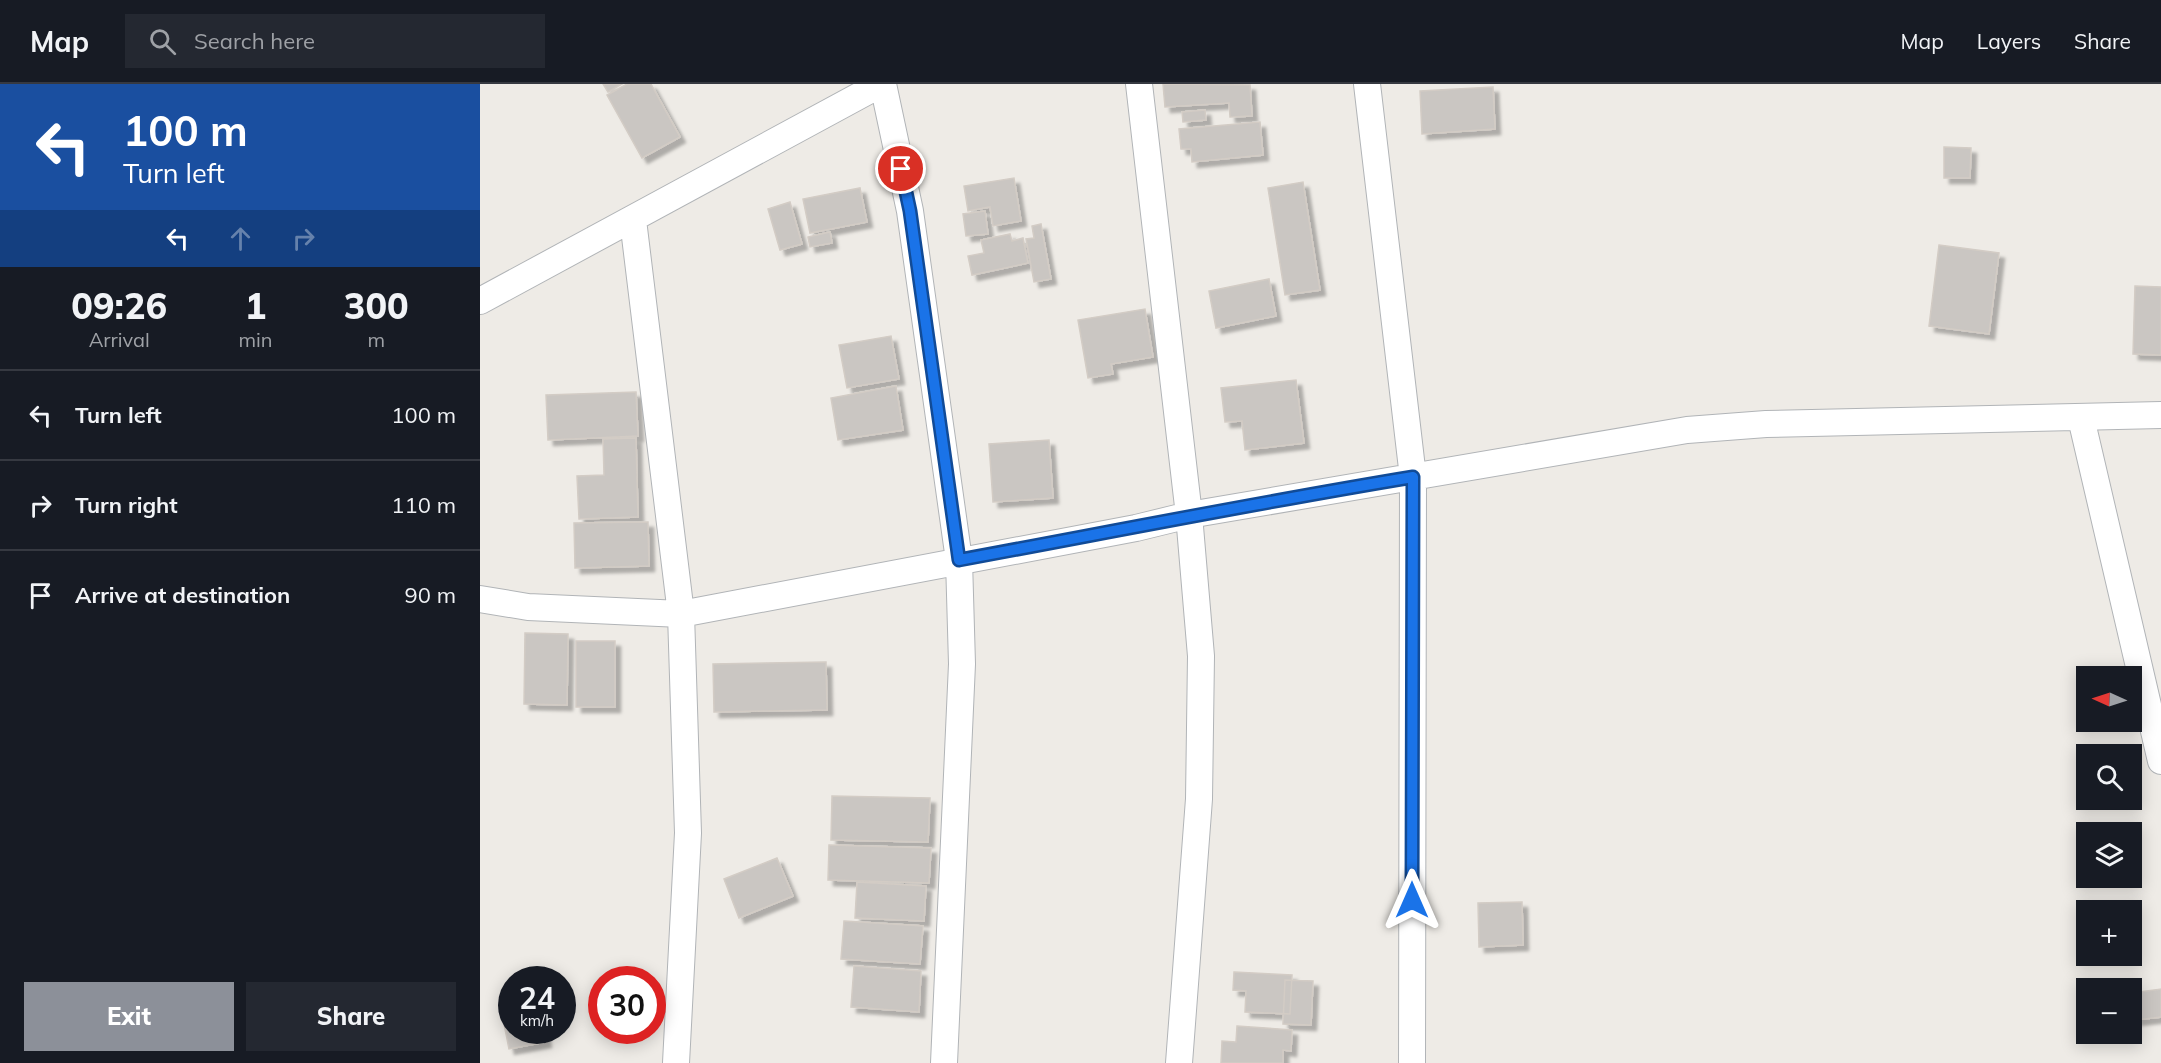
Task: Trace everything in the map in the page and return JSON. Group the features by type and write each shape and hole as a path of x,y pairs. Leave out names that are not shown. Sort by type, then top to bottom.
{"street":[{"path":"480,300 633,220 882,84 910,211 959,560 962,664 944,1063"},
{"path":"1139,84 1189,515 1201,656 1199,799 1179,1063"},
{"path":"1368,84 1413,477 1412,1063"},
{"path":"633,220 681,614 688,833 676,1063"},
{"path":"480,599 528,606 681,614 1136,528 1189,515 1686,430 1766,424 2161,415"},
{"path":"2081,418 2161,761"}],"building":[{"path":"603,84 622,84 608,92"},
{"path":"627,84 651,84 680,137 642,158 607,95"},
{"path":"1163,84 1250,85 1252,116 1230,117 1229,103 1165,107"},
{"path":"1493,87 1495,129 1422,134 1420,91"},
{"path":"1205,110 1206,120 1183,122 1182,112"},
{"path":"1260,122 1263,155 1192,162 1191,149 1181,149 1179,129"},
{"path":"1944,147 1971,148 1970,178 1944,178"},
{"path":"1014,178 1021,221 993,226 990,207 968,211 964,186"},
{"path":"1303,182 1320,290 1285,295 1268,188"},
{"path":"860,188 867,222 810,233 803,199"},
{"path":"790,202 802,244 780,250 768,209"},
{"path":"985,211 988,234 966,236 963,214"},
{"path":"1041,224 1051,279 1034,282 1026,239 1034,238 1032,226"},
{"path":"830,232 832,243 810,247 808,237"},
{"path":"1010,234 1012,241 1023,238 1028,263 972,275 968,256 984,253 981,240"},
{"path":"1939,245 1999,253 1989,334 1929,326"},
{"path":"1269,279 1276,316 1216,328 1209,291"},
{"path":"2135,286 2161,287 2161,355 2133,354"},
{"path":"1145,309 1153,357 1111,364 1113,374 1088,378 1078,320"},
{"path":"891,336 899,379 847,388 839,345"},
{"path":"1296,380 1304,443 1245,450 1242,421 1225,422 1221,388"},
{"path":"896,386 903,430 838,440 831,398"},
{"path":"636,392 638,436 548,440 546,395"},
{"path":"636,438 638,517 579,519 577,476 604,475 603,439"},
{"path":"1049,440 1053,498 993,502 989,444"},
{"path":"648,522 649,566 575,568 574,523"},
{"path":"525,633 568,634 567,705 524,704"},
{"path":"576,641 615,641 615,707 576,707"},
{"path":"826,662 827,710 714,712 713,664"},
{"path":"832,796 930,798 928,842 831,840"},
{"path":"829,845 931,848 929,883 828,880"},
{"path":"777,858 793,896 739,918 724,879"},
{"path":"857,882 926,886 924,921 855,918"},
{"path":"1522,902 1523,945 1479,947 1478,903"},
{"path":"844,921 923,926 920,964 841,959"},
{"path":"854,966 921,971 919,1012 851,1007"},
{"path":"1234,972 1292,975 1290,1014 1245,1012 1246,991 1233,990"},
{"path":"1285,980 1313,981 1311,1025 1283,1024"},
{"path":"2161,989 2161,1017 2142,1019 2142,992"},
{"path":"1237,1026 1292,1030 1291,1051 1283,1050 1283,1063 1221,1063 1222,1041 1236,1042"},
{"path":"508,1044 535,1044 509,1049"}],"route":[{"path":"901,169 910,211 959,560 1136,528 1189,515 1413,477 1412,900"}]}
